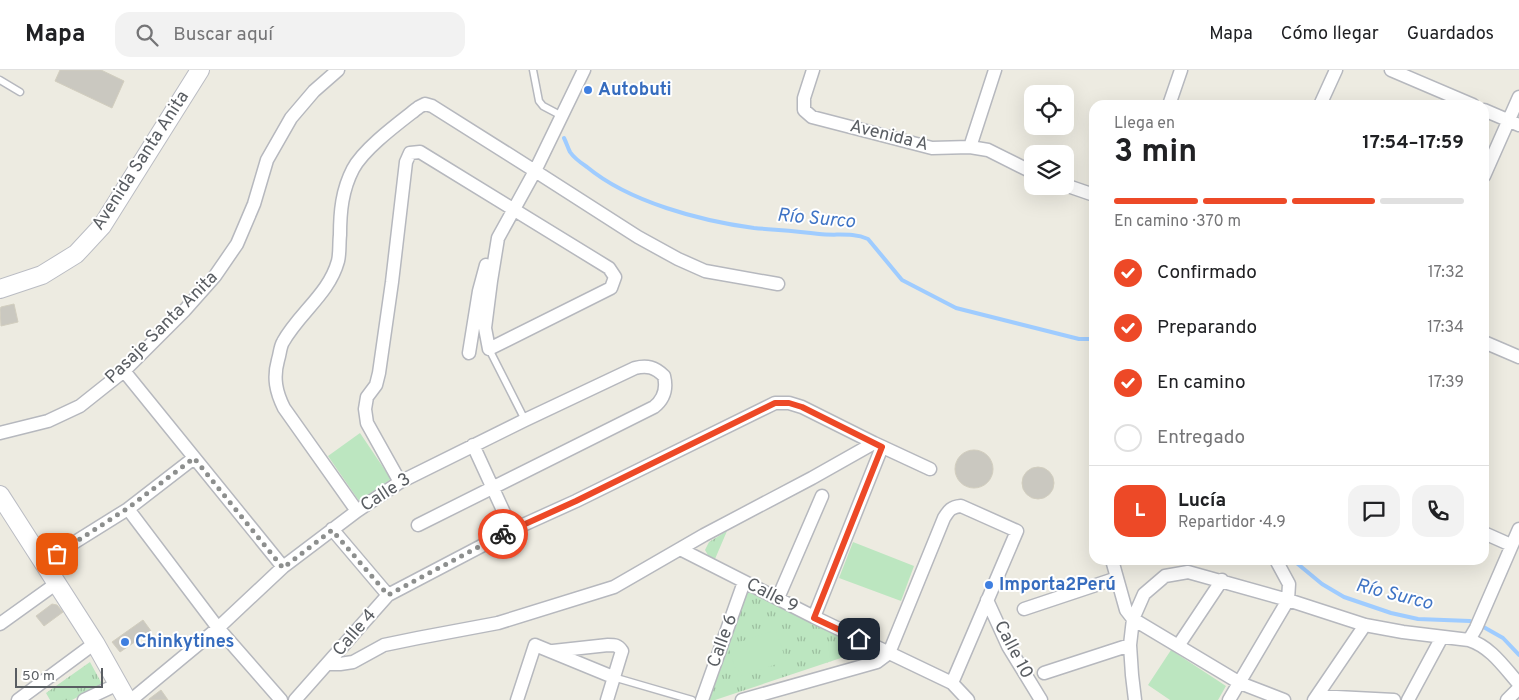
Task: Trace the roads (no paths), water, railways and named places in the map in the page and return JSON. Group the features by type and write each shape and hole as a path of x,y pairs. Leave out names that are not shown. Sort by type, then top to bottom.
{"street":[{"name":"Avenida Santa Anita","path":"0,289 42,275 76,254 102,226 200,70"},
{"name":"Pasaje Santa Anita","path":"0,433 48,421 80,406 124,371 184,311 215,276 237,244 254,204 267,160 291,118 314,91 338,70"},
{"path":"469,353 479,291 489,252 535,170 584,70"},
{"name":"Avenida A","path":"813,70 804,98 804,110 812,117 932,148 970,147 988,150 1024,168"},
{"path":"970,147 994,70"},
{"path":"1171,100 1181,70"},
{"path":"1322,100 1336,70"},
{"path":"1391,70 1461,100"},
{"path":"1489,167 1514,122 1519,97"},
{"path":"357,511 284,408 277,394 275,370 282,344 295,325 324,291 333,276 339,259 340,211 345,184 354,166 390,130 419,107 425,104 432,106 638,237 678,259 705,271 778,284"},
{"path":"1489,112 1514,122"},
{"path":"400,482 367,423 365,409 367,397 376,385 379,373 406,162 410,153 420,152 609,268 615,277 610,288 489,349 484,328 498,238"},
{"path":"1074,188 1089,193"},
{"path":"1489,344 1519,357"},
{"name":"Calle 3","path":"129,700 218,628 283,568 357,511 400,482 473,445 636,368 644,366 655,368 664,376 664,393 658,404 654,407 492,488"},
{"path":"124,371 283,568"},
{"name":"Calle 4","path":"295,700 388,595 512,530 576,501 775,403 789,403 802,407 930,469"},
{"path":"473,445 512,530"},
{"path":"327,664 353,662 384,646 498,623 614,587 812,478 878,445"},
{"path":"814,618 878,445"},
{"path":"43,562 128,508 194,458"},
{"path":"418,524 492,488"},
{"path":"0,495 95,643 129,700"},
{"path":"778,598 822,496"},
{"path":"742,700 877,662 889,653 944,518 949,510 961,506 1017,531 952,683"},
{"path":"128,508 218,628 281,700"},
{"path":"1469,640 1476,628 1519,528"},
{"path":"332,530 388,595"},
{"path":"1489,535 1512,545"},
{"name":"Calle 9","path":"680,549 814,618 952,683 968,700"},
{"path":"1113,565 1126,610 1132,619 1240,683 1284,700"},
{"path":"1229,700 1288,600 1289,584 1279,565"},
{"path":"1136,700 1130,645 1132,619 1144,594 1165,576 1188,572 1222,580 1365,625 1403,632 1469,640 1478,643 1491,652 1519,684"},
{"path":"1024,609 1117,578"},
{"path":"1178,646 1222,580"},
{"name":"Calle 6","path":"702,700 744,582"},
{"path":"0,624 57,583"},
{"name":"Calle 10","path":"987,600 1008,646 1041,700"},
{"path":"1316,698 1365,625"},
{"path":"1408,700 1442,637"},
{"path":"18,700 95,643"},
{"path":"517,700 535,645 613,677"},
{"path":"550,651 616,645 622,650 607,700"},
{"path":"1044,673 1130,645"},
{"path":"84,700 118,684"},
{"path":"1507,700 1519,688"},
{"path":"1316,698 1394,700"}],"lane":[{"path":"533,70 539,101 542,106 562,116"},
{"path":"0,80 20,92"},
{"path":"489,349 525,420"},
{"path":"613,677 692,700"}],"waterway":[{"name":"Río Surco","path":"564,138 570,152 580,162 604,179 644,200 689,215 733,225 862,237 868,239 902,280 956,308 1079,339 1089,339"},
{"name":"Río Surco","path":"1299,565 1322,584 1344,597 1391,613 1418,619 1470,621 1480,625 1503,638 1519,655"}],"place":[{"name":"Autobuti","path":"588,90"},
{"name":"Importa2Perú","path":"989,585"},
{"name":"Chinkytines","path":"125,642"}]}
